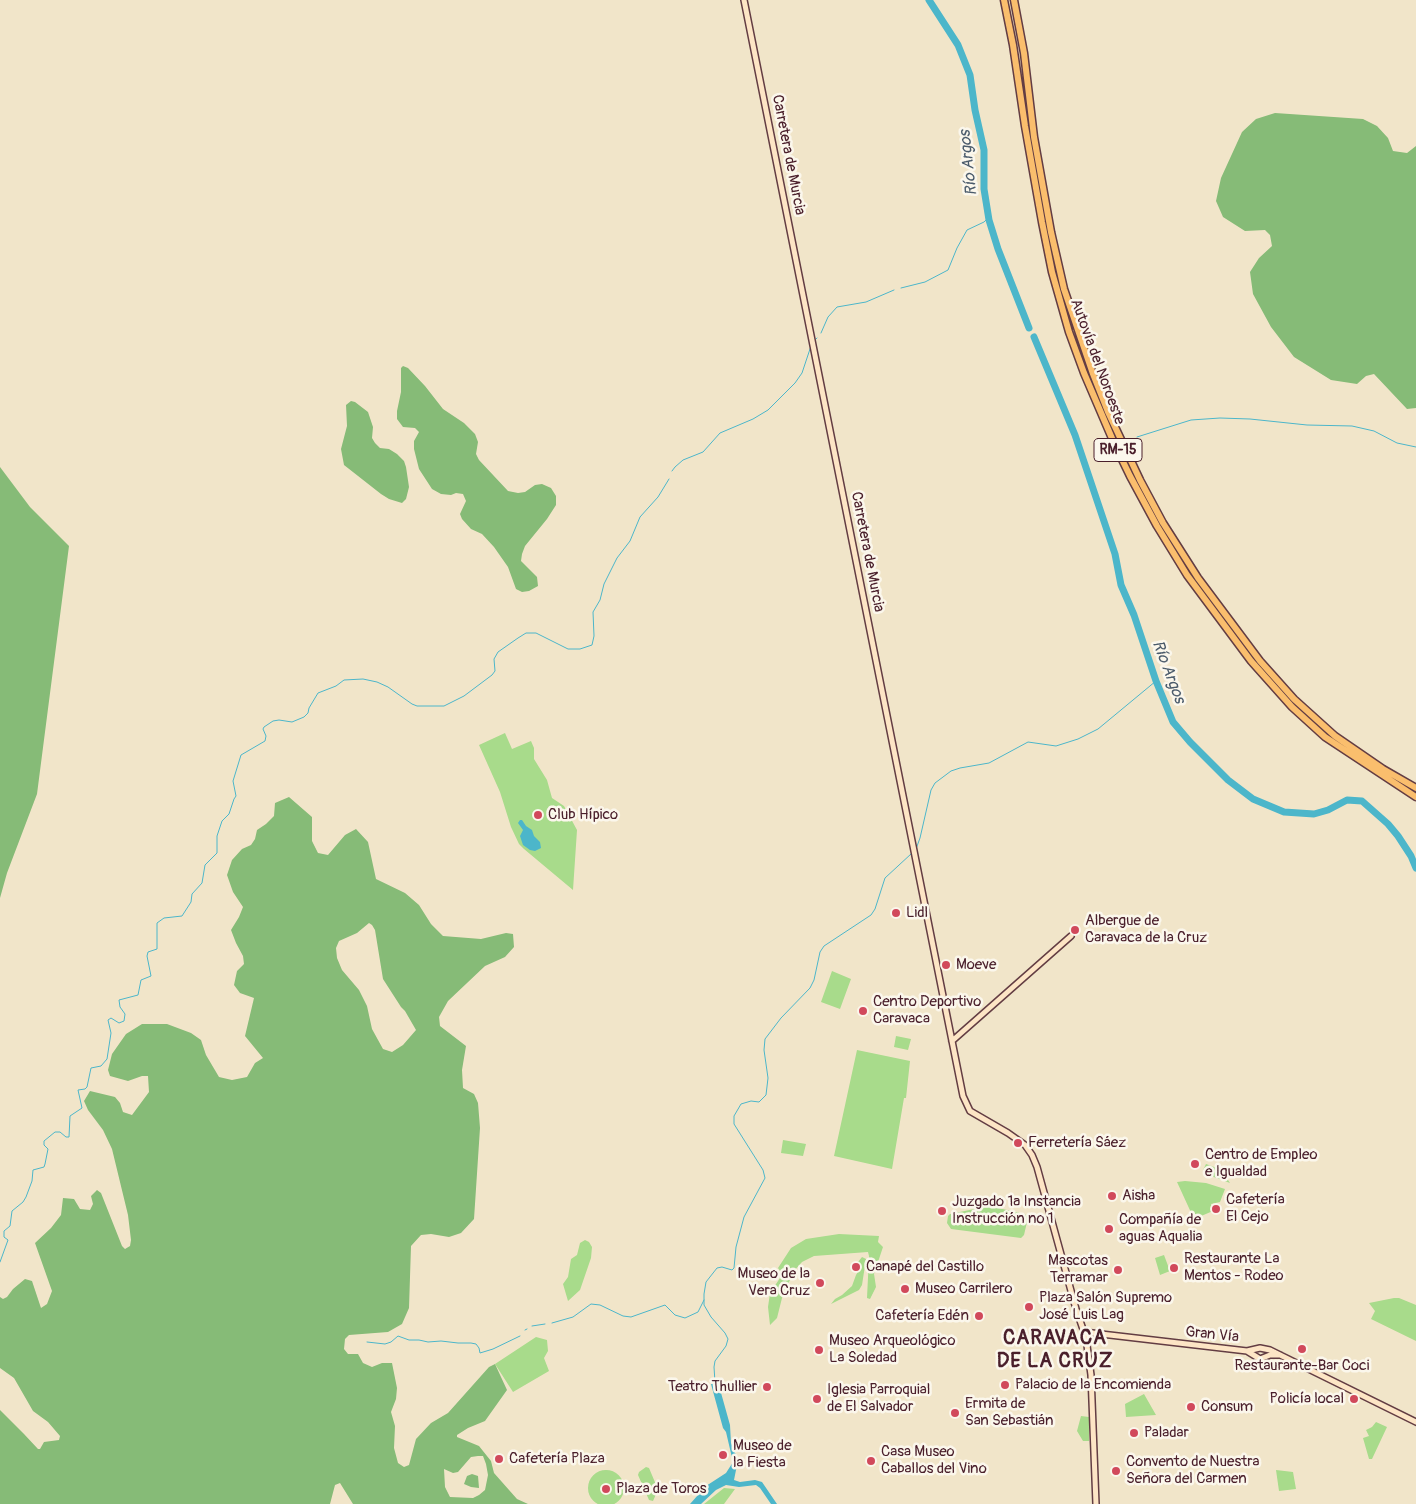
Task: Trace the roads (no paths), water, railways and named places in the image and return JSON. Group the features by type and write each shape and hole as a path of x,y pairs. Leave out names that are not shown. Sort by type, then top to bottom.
{"highway":[{"name":"Autovía del Noroeste","path":"1004,0 1052,272 1069,332 1084,373 1130,476 1157,526 1187,575 1251,661 1292,707 1325,736 1416,797"},
{"name":"Autovía del Noroeste","path":"1014,0 1024,53 1036,146 1051,232 1064,289 1108,412 1140,480 1163,523 1198,578 1260,660 1294,699 1335,736 1383,769 1416,788"}],"main road":[{"name":"Carretera de Murcia","path":"744,0 963,1096 967,1108 1020,1142 1032,1155 1084,1332"},
{"path":"952,1041 1071,936"},
{"path":"1084,1332 1089,1358 1096,1504"},
{"name":"Gran Vía","path":"1084,1332 1247,1351"},
{"path":"1255,1355 1260,1349"},
{"path":"1260,1349 1265,1352 1264,1357"},
{"path":"1247,1351 1270,1350 1416,1422"},
{"path":"1247,1351 1260,1359 1270,1355 1280,1356"}],"water":[{"path":"520,820 532,830 534,836 540,842 541,848 535,851 523,845 520,836 523,830 518,823"},
{"path":"718,1382 730,1425 731,1443 738,1460 734,1480 740,1482 755,1480 762,1482 777,1504 771,1504 756,1485 739,1487 726,1485 716,1490 701,1504 690,1504 706,1486 726,1473 733,1462 711,1384"}],"waterway":[{"name":"Río Argos","path":"929,0 958,45 970,75 975,110 984,150 984,189 989,220 998,249 1029,328"},
{"path":"901,288 925,282 948,270 967,230 984,222 989,217"},
{"path":"821,333 828,317 837,307 866,302 894,290"},
{"name":"Río Argos","path":"1034,337 1075,435 1115,554 1121,585 1134,615 1156,681 1173,722 1228,780 1253,799 1284,812 1314,814 1328,810 1347,800 1362,801 1388,824 1398,836 1411,856 1416,868"},
{"path":"672,471 683,460 703,452 720,433 753,419 768,410 795,383 802,373 811,346"},
{"path":"1137,437 1191,420 1220,418 1250,419 1307,425 1352,426 1374,431 1397,443 1416,447"},
{"path":"0,1262 8,1240 4,1237 4,1231 10,1226 12,1211 26,1197 32,1181 33,1170 44,1167 48,1149 44,1145 44,1141 55,1132 60,1132 69,1137 70,1116 82,1108 78,1090 87,1087 91,1068 101,1066 107,1059 111,1033 108,1020 111,1018 119,1023 124,1021 125,1014 120,1007 119,1000 138,995 141,980 151,976 147,956 148,952 157,949 157,923 164,918 182,916 191,902 192,894 202,883 205,865 217,853 217,836 222,821 229,814 236,796 233,781 241,755 265,741 264,727 273,721 292,722 304,717 318,693 336,686 344,680 363,679 377,682 417,706 444,706 464,696 492,675 495,671 494,659 498,652 526,633 536,633 568,649 580,649 592,645 594,636 593,612 600,600 604,584 617,558 630,541 640,517 658,497 669,479"},
{"path":"916,849 931,790 935,783 951,771 989,763 1028,742 1056,746 1078,739 1098,729 1156,681"},
{"path":"715,1382 715,1361 726,1346 728,1339 704,1305 706,1282 717,1268 722,1267 732,1270 734,1268 736,1247 744,1217 765,1178 763,1170 734,1124 734,1116 741,1104 751,1101 759,1102 766,1095 768,1078 764,1050 765,1039 781,1018 810,988 814,980 820,952 824,946 871,915 875,909 885,878 911,854"},
{"path":"552,1323 573,1317 591,1304 600,1305 623,1316 631,1317 665,1305 675,1315 685,1318 698,1312 704,1300"},
{"path":"532,1326 545,1324"},
{"path":"367,1342 385,1344 398,1336 409,1340 428,1342 471,1343 476,1344 480,1353 520,1336"}],"place":[{"name":"Club Hípico","path":"538,815"},
{"name":"Lidl","path":"896,913"},
{"name":"Albergue de Caravaca de la Cruz","path":"1075,930"},
{"name":"Moeve","path":"946,965"},
{"name":"Centro Deportivo Caravaca","path":"863,1011"},
{"name":"Ferretería Sáez","path":"1018,1143"},
{"name":"Centro de Empleo e Igualdad","path":"1195,1164"},
{"name":"Aisha","path":"1112,1196"},
{"name":"Cafetería El Cejo","path":"1216,1209"},
{"name":"Juzgado 1ª Instancia Instrucción nº 1","path":"942,1211"},
{"name":"Compañía de aguas Aqualia","path":"1109,1229"},
{"name":"Canapé del Castillo","path":"856,1267"},
{"name":"Restaurante La Mentos - Rodeo","path":"1174,1268"},
{"name":"Mascotas Terramar","path":"1118,1270"},
{"name":"Museo de la Vera Cruz","path":"820,1283"},
{"name":"Museo Carrilero","path":"905,1289"},
{"name":"Plaza Salón Supremo José Luis Lag","path":"1029,1307"},
{"name":"Cafetería Edén","path":"979,1316"},
{"name":"Restaurante-Bar Coci","path":"1302,1349"},
{"name":"Museo Arqueológico La Soledad","path":"819,1350"},
{"name":"Palacio de la Encomienda","path":"1005,1385"},
{"name":"Teatro Thullier","path":"767,1387"},
{"name":"Iglesia Parroquial de El Salvador","path":"817,1399"},
{"name":"Policía local","path":"1354,1399"},
{"name":"Consum","path":"1191,1407"},
{"name":"Ermita de San Sebastián","path":"955,1413"},
{"name":"Paladar","path":"1134,1433"},
{"name":"Museo de la Fiesta","path":"723,1455"},
{"name":"Cafetería Plaza","path":"499,1459"},
{"name":"Casa Museo Caballos del Vino","path":"871,1461"},
{"name":"Convento de Nuestra Señora del Carmen","path":"1116,1471"},
{"name":"Plaza de Toros","path":"606,1489"}],"district":[{"name":"CARAVACA DE LA CRUZ","path":"1055,1350"}]}
